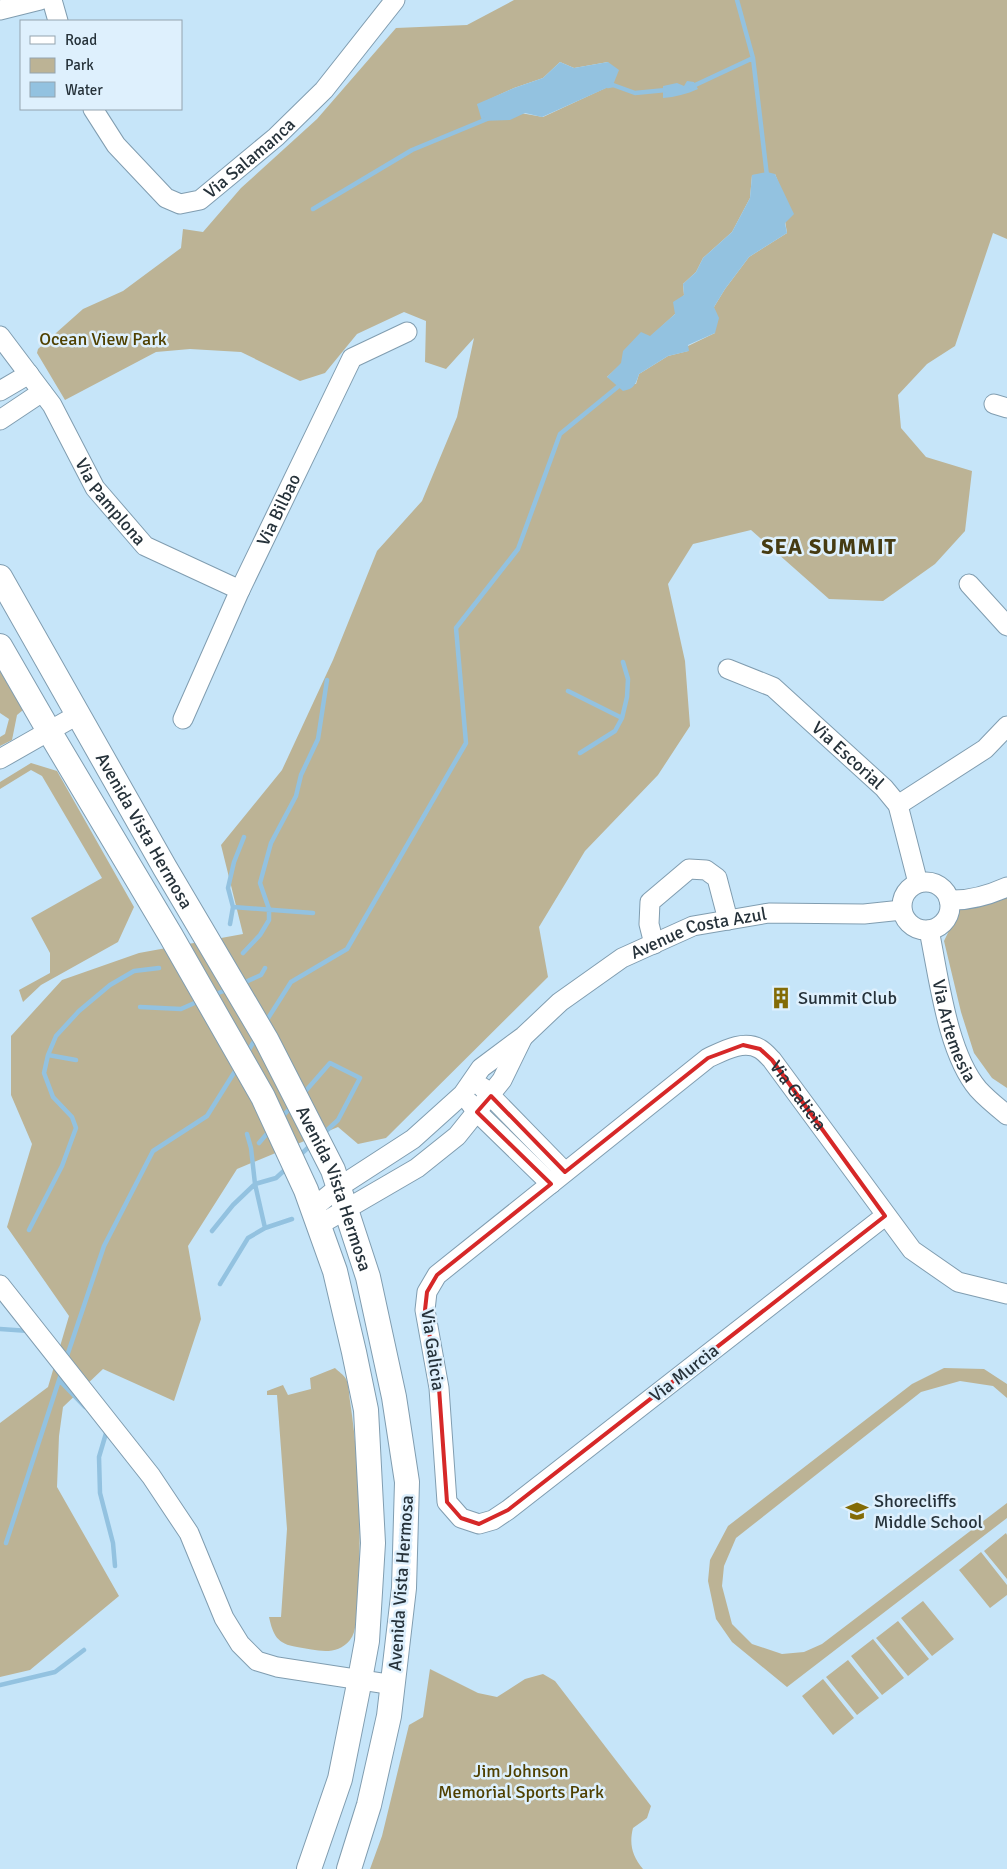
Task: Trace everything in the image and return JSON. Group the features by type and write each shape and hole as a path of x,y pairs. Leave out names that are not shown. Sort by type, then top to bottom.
{"main road":[{"name":"Avenida Vista Hermosa","path":"0,578 164,868 200,925 266,1039 336,1178 368,1277 394,1397 407,1482 404,1588 389,1716 369,1805 349,1869"},
{"name":"Avenida Vista Hermosa","path":"0,646 171,936 263,1097 313,1208 334,1271 366,1410 373,1543 367,1641 360,1679 340,1779 309,1869"}],"street":[{"path":"0,10 40,0"},
{"path":"52,0 58,20"},
{"name":"Via Salamanca","path":"94,110 116,145 166,198 180,204 200,200 276,137 324,90 395,0"},
{"name":"Via Bilbao","path":"182,719 240,590 352,358 407,332"},
{"name":"Via Pamplona","path":"0,336 52,405 95,488 145,546 240,590"},
{"path":"0,391 29,374"},
{"path":"0,420 42,392"},
{"path":"969,584 1007,626"},
{"name":"Via Escorial","path":"728,669 773,687 884,788 898,806 918,883"},
{"path":"0,759 78,714"},
{"path":"898,806 985,749 1007,726"},
{"path":"654,944 649,924 650,902 689,869 706,870 716,878 728,920"},
{"path":"918,883 933,884 946,892 949,900 950,907 945,921 929,930 916,928 910,924 902,910 907,891 918,883"},
{"path":"949,900 961,900 996,892 1007,887"},
{"name":"Avenue Costa Azul","path":"313,1208 336,1178 413,1140 463,1094 481,1068 524,1036 560,1002 622,958 693,926 728,920 769,913 864,914 902,910"},
{"name":"Via Artemesia","path":"929,930 948,1023 964,1069 978,1089 1007,1115"},
{"name":"Avenue Costa Azul","path":"313,1208 346,1210 417,1168 457,1136 502,1080 524,1036"},
{"name":"Via Galicia","path":"479,1524 460,1518 447,1502 439,1388 425,1310 427,1292 437,1275 708,1058 728,1048 744,1045 760,1049 772,1060 885,1216 912,1250 958,1282 1007,1294"},
{"path":"474,1078 558,1178"},
{"path":"463,1094 477,1112 558,1178"},
{"name":"Via Murcia","path":"479,1524 493,1520 508,1510 885,1216"},
{"path":"0,1285 151,1476 189,1534 224,1618 240,1644 258,1661 277,1667 394,1685"}],"highlighted area":[{"path":"743,1045 760,1049 772,1060 885,1216 508,1510 479,1524 461,1518 447,1502 439,1388 425,1310 427,1292 437,1275 551,1184 477,1112 491,1096 565,1172 708,1058"}],"green space":[{"name":"Ocean View Park","path":"514,0 1007,0 1007,239 993,233 955,346 927,364 898,395 901,428 926,457 972,471 965,531 935,564 883,601 829,599 751,530 693,544 668,584 685,661 690,726 658,775 585,851 539,927 548,977 386,1138 358,1144 338,1127 237,1169 188,1246 201,1319 174,1401 103,1369 63,1407 59,1436 57,1487 119,1596 30,1670 0,1677 0,1423 48,1387 69,1316 7,1227 32,1144 11,1095 11,1036 62,980 139,953 243,934 221,845 282,770 333,660 377,551 422,501 457,417 474,338 446,369 425,362 426,321 404,312 357,334 325,373 300,381 241,352 190,349 156,352 65,400 37,353 38,349 83,309 123,291 181,248 183,229 203,232 241,188 317,119 396,28 467,25","holes":["560,62 574,68 608,62 612,85 543,117 477,105 514,88 543,78","775,174 779,184 787,233 749,257 725,289 714,307 715,333 688,346 688,351 668,356 639,374 636,384 607,377 675,314 684,295 683,284 696,272 703,258 732,232 750,198 752,175"]},
{"path":"0,671 23,710 17,715 12,740 0,746 0,737 5,734 9,719 0,713"},
{"path":"31,763 57,771 134,907 118,942 41,985 23,1002 19,990 50,973 50,953 31,918 102,878 42,776 31,770 0,789 0,782"},
{"path":"1007,895 1007,1088 992,1078 974,1053 961,1012 944,941 959,910"},
{"path":"335,1368 347,1381 349,1390 358,1477 359,1578 355,1628 352,1637 338,1649 318,1651 290,1646 280,1641 274,1634 269,1617 281,1617 287,1529 277,1395 267,1395 267,1391 283,1385 288,1395 311,1389 310,1378"},
{"path":"944,1368 984,1369 1007,1384 1007,1398 993,1386 960,1381 921,1392 736,1538 724,1566 722,1586 732,1624 752,1644 782,1654 804,1652 822,1644 1007,1503 1007,1518 787,1687 732,1642 716,1619 708,1581 710,1560 728,1526 912,1384"},
{"path":"1006,1533 1007,1535 1007,1579 984,1551"},
{"path":"981,1552 1007,1585 1007,1595 990,1608 959,1570"},
{"path":"923,1601 954,1639 932,1656 901,1618"},
{"path":"898,1621 929,1659 908,1676 876,1638"},
{"path":"873,1639 904,1678 882,1695 851,1656"},
{"path":"848,1660 879,1698 857,1715 826,1677"},
{"name":"Jim Johnson Memorial Sports Park","path":"430,1669 478,1693 497,1697 525,1679 543,1674 555,1681 651,1806 647,1818 633,1828 632,1834 632,1850 643,1869 370,1869 382,1836 409,1725 423,1717"},
{"path":"823,1679 854,1718 833,1735 802,1696"}],"water":[{"path":"560,62 574,68 608,62 619,70 613,85 542,117 525,113 510,120 482,121 477,104 543,78"},
{"path":"687,81 694,82 698,89 681,95 663,98 663,86 677,83 684,86"},
{"path":"767,172 775,174 794,214 785,223 787,233 749,257 725,289 714,307 719,318 715,333 688,345 689,351 668,356 639,374 634,386 623,391 607,377 621,363 623,351 641,332 650,336 675,314 673,302 684,295 683,284 696,272 703,258 732,232 750,198 752,175"}],"waterway":[{"path":"737,0 753,58 767,176"},
{"path":"691,87 753,58"},
{"path":"608,86 613,85 635,93 666,90"},
{"path":"313,209 412,150 487,119"},
{"path":"265,1023 291,982 347,949 466,743 456,628 518,549 560,434 620,385"},
{"path":"580,753 615,731 622,718 627,697 628,679 623,662"},
{"path":"243,953 260,935 269,920 269,909 260,883 271,843 296,796 301,775 318,739 327,680"},
{"path":"568,691 622,718"},
{"path":"230,924 233,907 228,888 234,862 244,837"},
{"path":"233,907 313,913"},
{"path":"29,1230 62,1166 76,1128 72,1117 53,1097 44,1073 48,1055 56,1036 79,1011 110,985 134,971 159,968"},
{"path":"241,984 261,975 265,968"},
{"path":"213,995 229,989"},
{"path":"140,1007 181,1009 199,1001"},
{"path":"247,1053 256,1038"},
{"path":"48,1055 76,1060"},
{"path":"303,1094 330,1063 360,1078 338,1120 323,1134"},
{"path":"66,1359 104,1246 153,1151 207,1116 237,1068"},
{"path":"281,1118 293,1105"},
{"path":"259,1143 271,1129"},
{"path":"247,1134 251,1148 255,1184 265,1228"},
{"path":"299,1156 312,1144"},
{"path":"212,1231 233,1205 255,1184 276,1178 288,1167"},
{"path":"220,1284 248,1238 265,1228 292,1219"},
{"path":"0,1329 29,1331"},
{"path":"6,1543 62,1371"},
{"path":"59,1380 85,1407"},
{"path":"107,1430 99,1457 100,1493 113,1543 115,1566"},
{"path":"0,1685 55,1672 84,1650"}],"place":[{"name":"Summit Club","path":"781,998"},
{"name":"Shorecliffs Middle School","path":"857,1511"}],"district":[{"name":"SEA SUMMIT","path":"829,546"}]}
